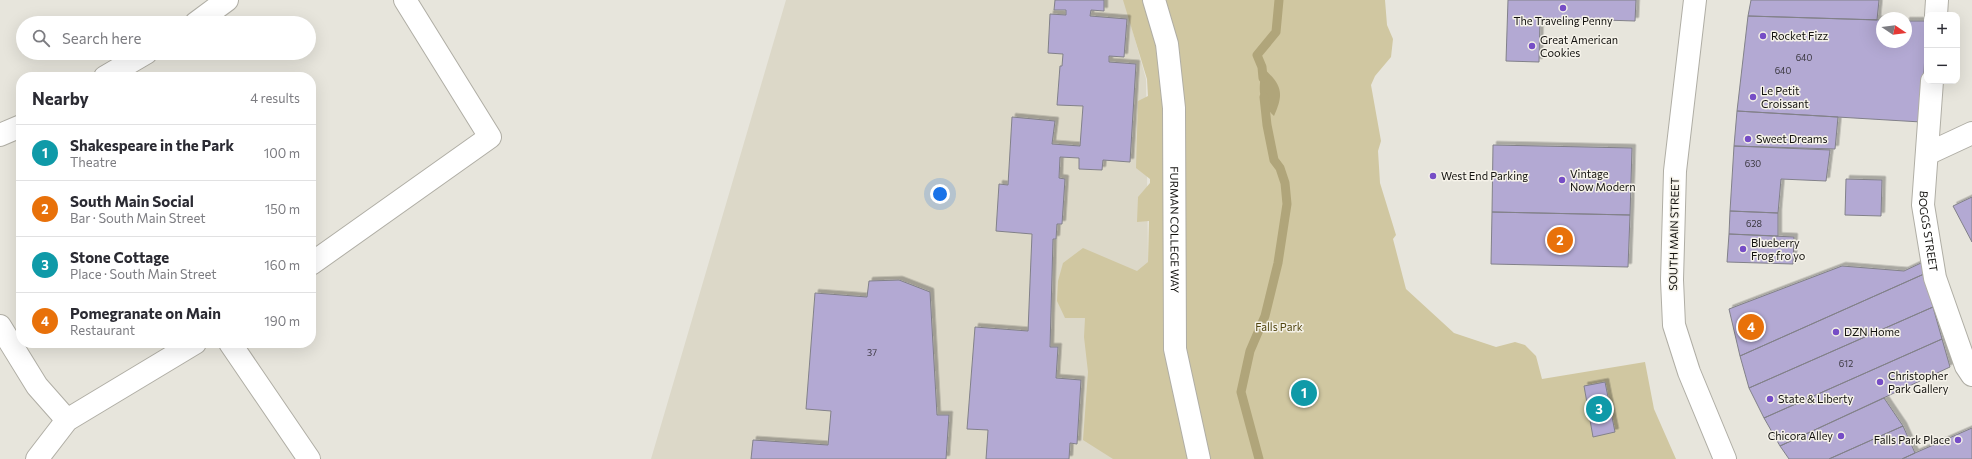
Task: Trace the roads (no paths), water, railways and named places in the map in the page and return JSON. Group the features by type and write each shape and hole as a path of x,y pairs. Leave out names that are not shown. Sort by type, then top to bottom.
{"street":[{"path":"206,16 228,0"},
{"path":"316,260 490,137 405,0"},
{"name":"FURMAN COLLEGE WAY","path":"1154,0 1167,44 1174,108 1175,349 1200,459"},
{"name":"SOUTH MAIN STREET","path":"1695,0 1675,171 1672,280 1674,325 1689,372 1725,459"},
{"path":"1936,12 1937,0"},
{"path":"114,72 134,60"},
{"name":"BOGGS STREET","path":"1932,84 1923,205 1935,278 1966,366 1972,375"},
{"path":"0,135 16,128"},
{"path":"1927,154 1972,133"},
{"path":"0,326 37,386 67,420"},
{"path":"37,459 67,420 187,348"},
{"path":"233,348 309,459"}],"waterway":[{"path":"1263,78 1262,67 1257,55 1276,32 1279,0"},
{"path":"1259,459 1241,392 1250,351 1265,316 1278,263 1287,204 1285,183 1280,168 1274,160 1267,125 1264,97"}],"place":[{"name":"The Traveling Penny","path":"1563,8"},
{"name":"Rocket Fizz","path":"1763,36"},
{"name":"Great American Cookies","path":"1532,46"},
{"name":"Le Petit Croissant","path":"1753,97"},
{"name":"Sweet Dreams","path":"1748,139"},
{"name":"West End Parking","path":"1433,176"},
{"name":"Vintage Now Modern","path":"1562,180"},
{"name":"South Main Social","path":"1560,240"},
{"name":"Blueberry Frog fro yo","path":"1743,249"},
{"name":"Pomegranate on Main","path":"1751,327"},
{"name":"DZN Home","path":"1836,332"},
{"name":"Christopher Park Gallery","path":"1880,382"},
{"name":"Shakespeare in the Park","path":"1304,393"},
{"name":"State & Liberty","path":"1770,399"},
{"name":"Stone Cottage","path":"1599,409"},
{"name":"Chicora Alley","path":"1841,436"},
{"name":"Falls Park Place","path":"1958,440"}],"park label":[{"name":"Falls Park","path":"1279,327"}]}
